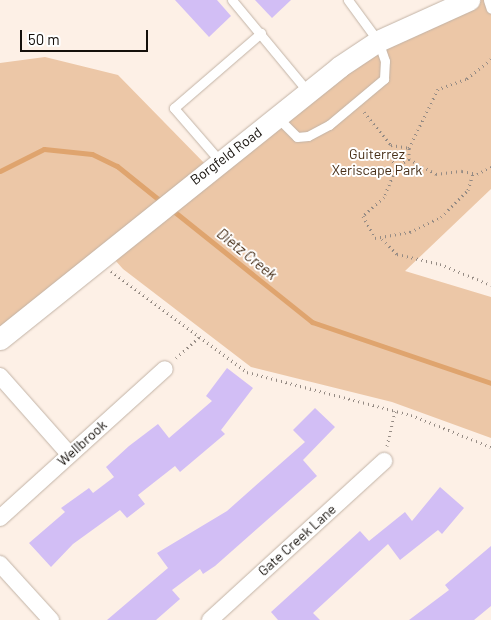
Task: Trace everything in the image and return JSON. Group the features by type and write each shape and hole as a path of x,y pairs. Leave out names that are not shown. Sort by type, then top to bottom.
{"street":[{"name":"Borgfeld Road","path":"0,339 211,167 378,41 469,0"},
{"name":"Wellbrook","path":"0,518 165,369"},
{"path":"0,376 69,454"},
{"name":"Gate Creek Lane","path":"210,620 384,461"},
{"path":"0,564 51,620"}],"lane":[{"path":"232,0 262,33 308,92"},
{"path":"276,117 297,137 308,136 357,104 384,79 385,60 378,41 348,0"},
{"path":"488,0 491,9"},
{"path":"211,167 174,108 262,33"}],"path":[{"path":"409,159 409,148 438,89 466,79 491,59"},
{"path":"357,104 391,145 409,148"},
{"path":"391,145 389,158 397,166"},
{"path":"409,159 397,166 384,196 363,216 368,232 382,239 397,254 440,264 491,285"},
{"path":"409,159 436,174 473,174 491,167"},
{"path":"382,239 441,217 468,190 473,174"},
{"path":"114,275 247,372 395,411 491,447"},
{"path":"165,369 199,336"},
{"path":"384,461 395,411"}],"green space":[{"name":"Guiterrez Xeriscape Park","path":"469,0 491,0 491,189 405,271 491,297 491,438 392,402 251,367 123,269 107,251 0,339 0,63 45,57 118,75 209,168 339,67"}],"building":[{"path":"175,0 217,0 231,16 209,37"},
{"path":"255,0 291,0 272,18"},
{"path":"227,368 253,388 221,430 225,434 180,472 175,466 138,495 145,504 127,518 120,510 73,544 51,567 29,543 65,512 61,508 89,488 93,493 114,477 106,467 129,446 158,424 169,438 212,401 206,396"},
{"path":"315,408 335,427 303,460 317,476 215,566 203,574 200,569 172,590 180,599 156,620 107,620 168,568 157,553 227,511 305,442 293,430"},
{"path":"440,487 464,508 442,534 438,530 400,560 388,544 313,613 320,620 278,620 271,612 360,531 369,541 405,512 412,521"},
{"path":"491,546 491,606 474,620 409,620 449,590 445,585"}],"waterway":[{"name":"Dietz Creek","path":"0,171 44,149 92,154 117,166 163,203"},
{"name":"Dietz Creek","path":"171,209 312,322 491,383"}]}
